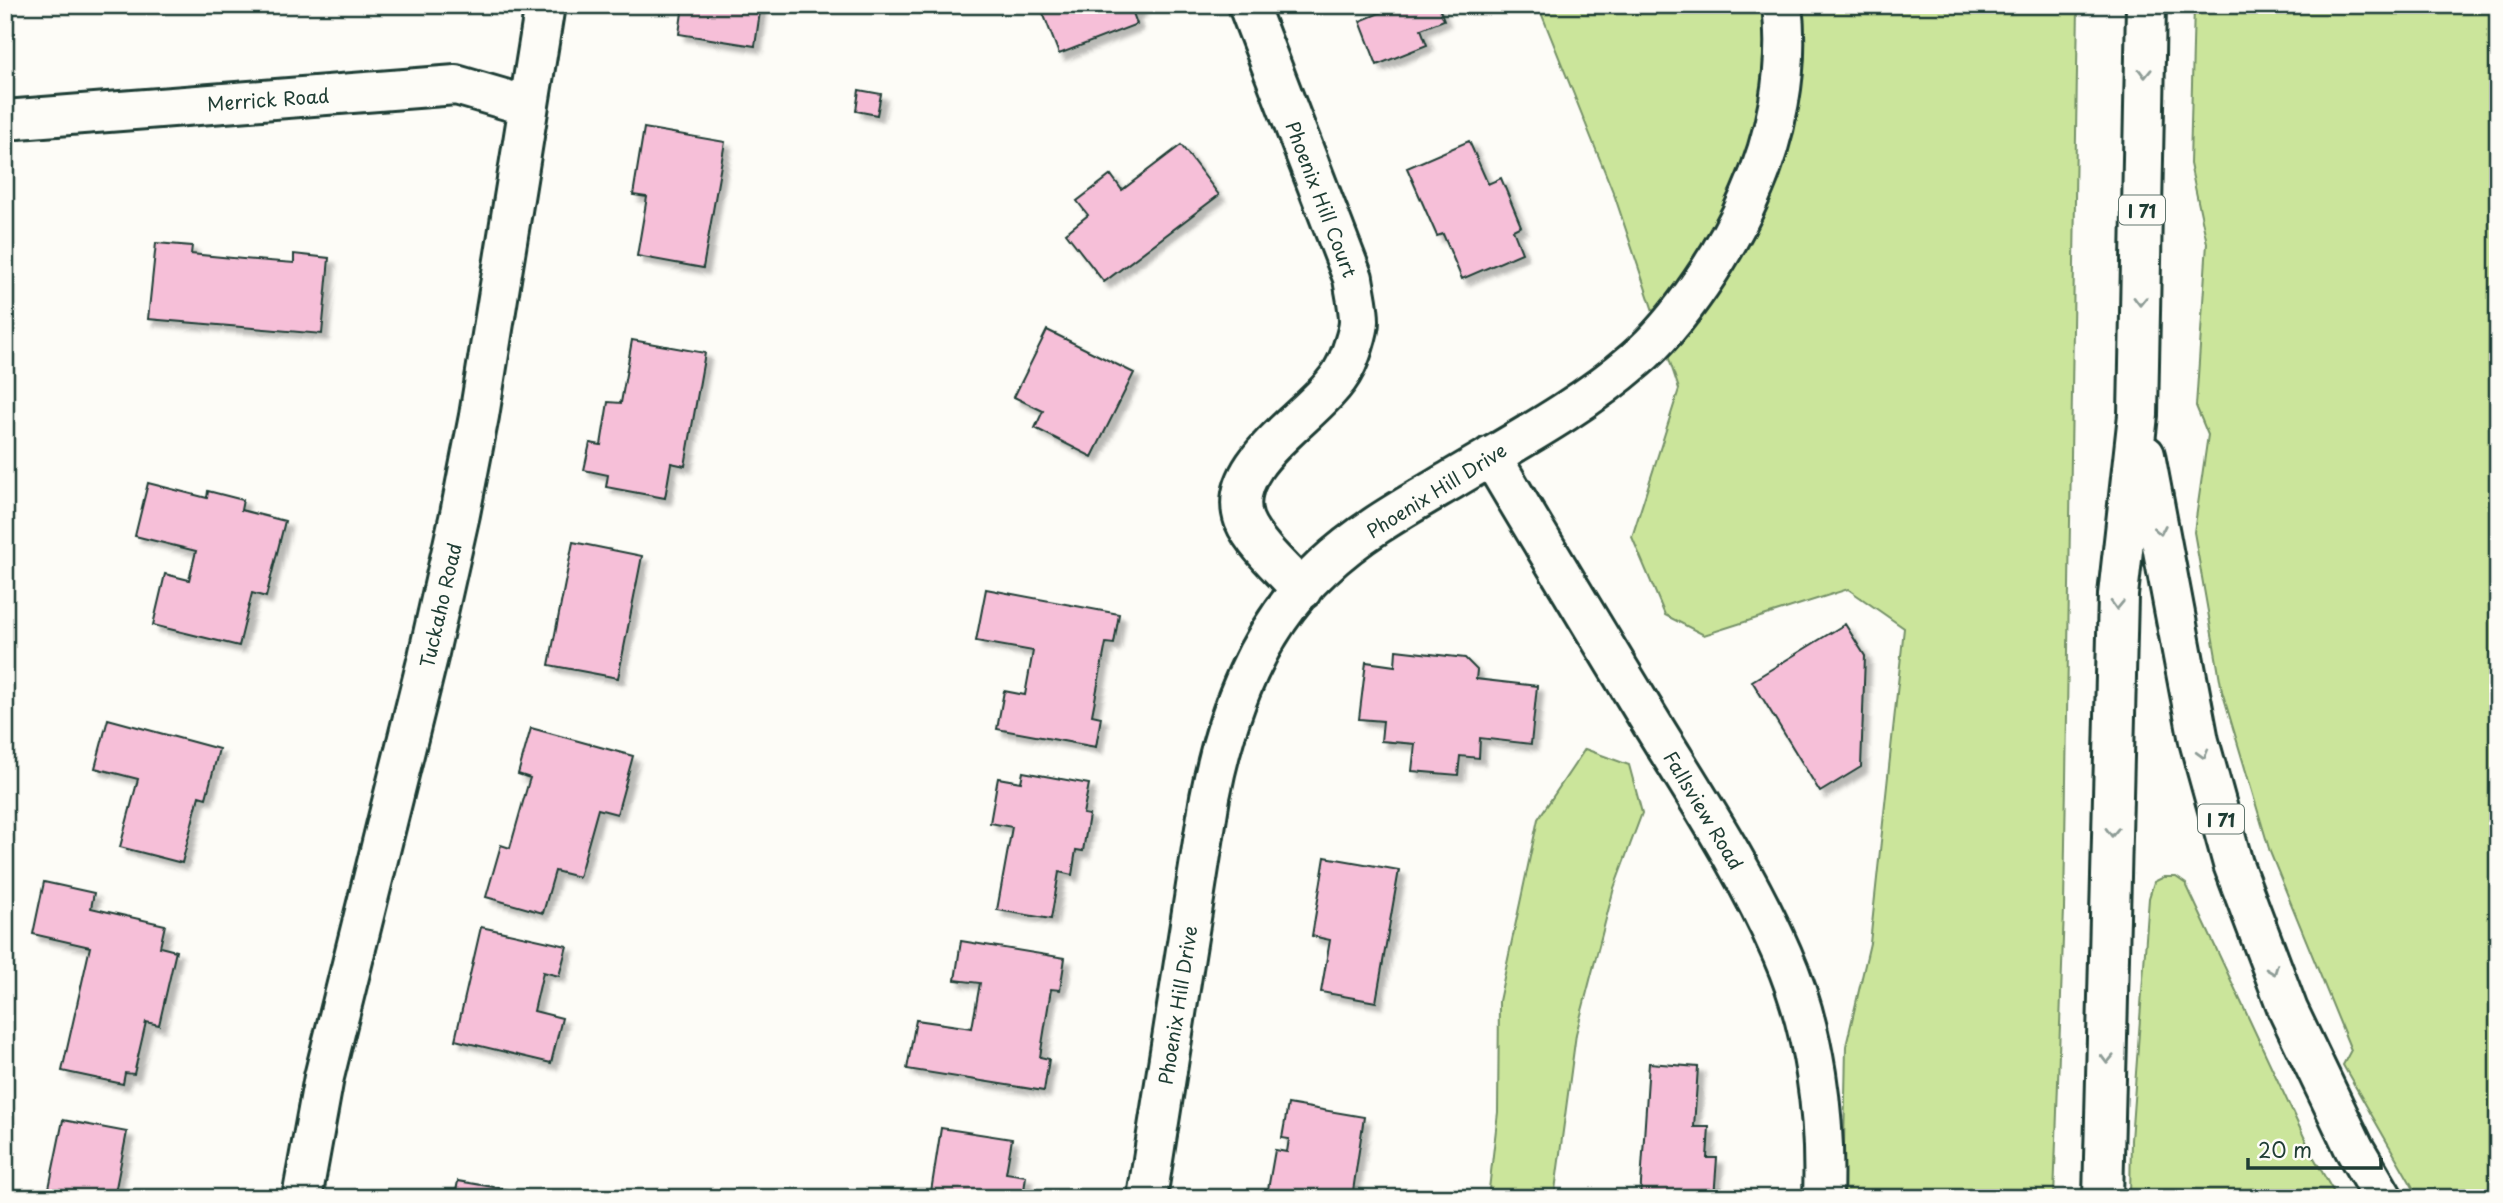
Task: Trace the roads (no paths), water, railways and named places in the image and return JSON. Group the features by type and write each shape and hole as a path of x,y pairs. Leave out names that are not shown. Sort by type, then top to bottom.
{"main road":[{"name":"Tuckaho Road","path":"302,1198 324,1077 428,657 460,514 481,403 545,5"},
{"name":"Phoenix Hill Court","path":"1248,5 1353,278 1359,322 1345,367 1331,386 1260,458 1244,488 1241,502 1245,522 1267,554 1302,590"},
{"name":"Phoenix Hill Drive","path":"1147,1198 1220,748 1247,675 1281,617 1302,590 1321,569 1370,528 1593,393 1636,360 1671,326 1737,227 1763,168 1780,97 1785,24 1782,5"},
{"name":"I 71","path":"2146,5 2138,415 2199,741 2233,864 2288,1010 2354,1148 2384,1198"},
{"name":"Merrick Road","path":"5,120 456,85 528,106"},
{"path":"2103,1198 2118,596 2138,415"},
{"name":"Fallsview Road","path":"1491,456 1740,868 1783,956 1802,1013 1813,1059 1820,1106 1823,1198"}]}
